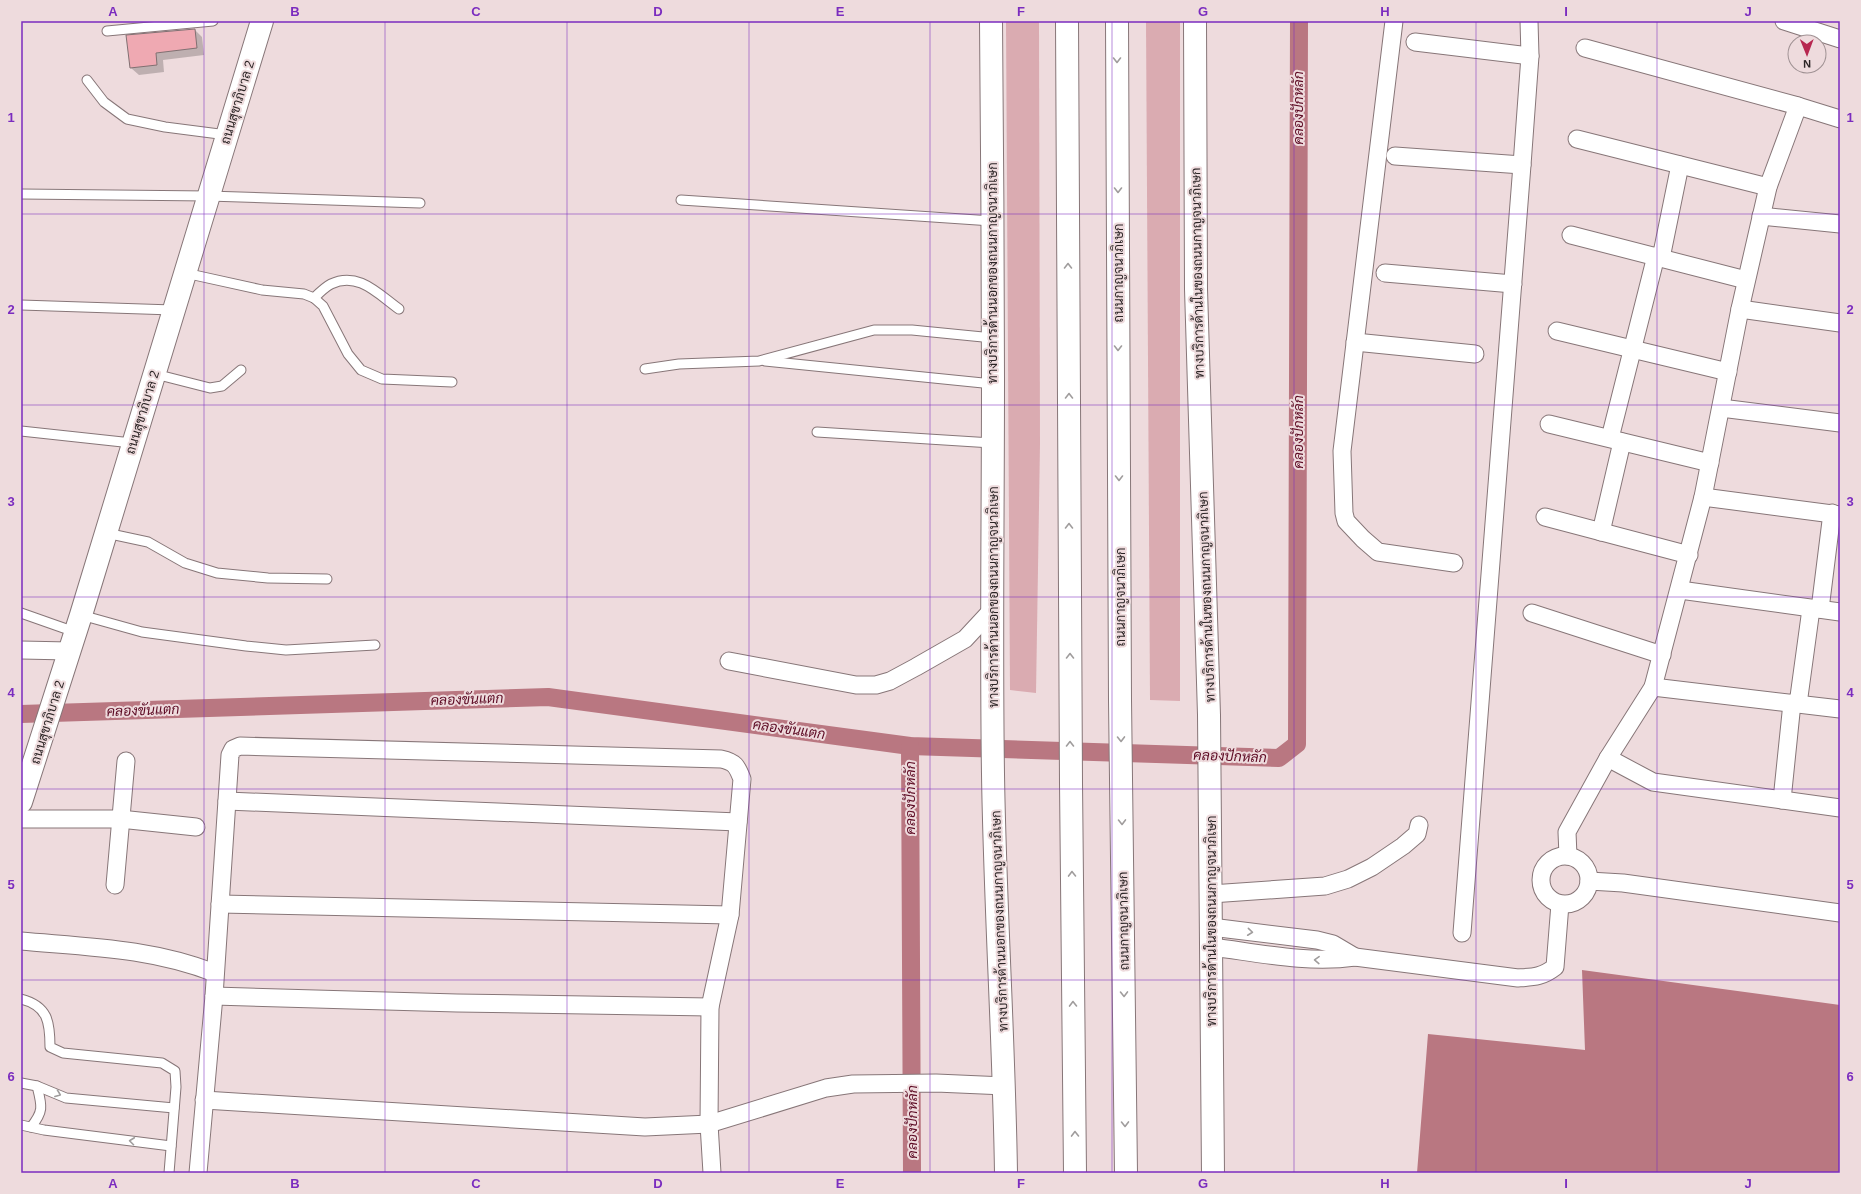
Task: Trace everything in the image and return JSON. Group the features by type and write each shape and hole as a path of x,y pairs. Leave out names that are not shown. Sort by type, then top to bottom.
{"main road":[{"name":"ถนนสุขาภิบาล 2","path":"21,802 106,533 153,374 262,21"},
{"name":"ทางบริการด้านนอกของถนนกาญจนาภิเษก","path":"991,21 993,338 991,611 993,672 993,774 1005,1086 1006,1173"},
{"path":"1067,21 1070,783 1075,1173"},
{"name":"ถนนกาญจนาภิเษก","path":"1117,21 1120,700 1126,1173"},
{"name":"ทางบริการด้านในของถนนกาญจนาภิเษก","path":"1195,21 1196,289 1209,715 1213,1173"}],"street":[{"path":"1394,21 1342,451 1342,488 1346,521 1378,552 1454,563"},
{"path":"1462,933 1522,165 1530,56 1529,21"},
{"path":"1784,21 1840,39"},
{"path":"1415,42 1530,56"},
{"path":"1585,48 1798,106 1840,119"},
{"path":"1568,856 1567,832 1608,758 1653,687 1680,590 1703,497 1746,280 1768,187 1798,106"},
{"path":"1577,139 1768,187"},
{"path":"1396,156 1522,165"},
{"path":"1601,532 1633,349 1658,257 1680,165"},
{"path":"1761,216 1840,224"},
{"path":"1571,235 1746,280"},
{"path":"1385,272 1513,284"},
{"path":"1740,310 1840,323"},
{"path":"1557,331 1728,372"},
{"path":"1355,342 1475,354"},
{"path":"1721,408 1840,423"},
{"path":"1549,424 1710,463"},
{"path":"1703,497 1836,514 1795,703 1782,800"},
{"path":"1545,517 1689,555"},
{"path":"1680,590 1840,612"},
{"path":"729,661 856,685 876,685 890,681 965,639 991,611"},
{"path":"1532,613 1662,655"},
{"path":"21,650 75,633"},
{"path":"1653,687 1840,709"},
{"path":"198,1173 214,996 230,755 232,749 240,746 721,759 731,762 738,769 742,779 730,915 710,1007 709,1124 712,1173"},
{"path":"1608,758 1653,782 1840,808"},
{"path":"115,885 126,761"},
{"path":"227,801 738,822"},
{"path":"21,819 120,819 196,827"},
{"path":"1211,894 1325,886 1348,879 1372,867 1403,846 1417,834 1419,825"},
{"path":"1568,856 1579,860 1587,869 1589,881 1586,892 1578,901 1567,905 1555,903 1545,896 1540,885 1541,873 1546,863 1556,857 1568,856"},
{"path":"1589,881 1623,883 1840,913"},
{"path":"220,904 730,915"},
{"path":"1212,937 1318,940 1333,944 1356,957 1518,978 1545,975 1555,967 1560,904"},
{"path":"21,941 154,954 215,973"},
{"path":"214,996 457,1003 710,1007"},
{"path":"204,1100 645,1127 709,1124 826,1088 853,1084 936,1083 1005,1086"}],"lane":[{"path":"108,31 213,21"},
{"path":"87,80 104,102 127,119 165,127 227,135"},
{"path":"21,194 208,196 420,203"},
{"path":"681,200 992,221"},
{"path":"185,273 262,290 304,294 314,298 323,306 348,354 362,370 382,379 452,382"},
{"path":"314,298 330,285 343,280 353,279 364,283 399,309"},
{"path":"21,305 173,310"},
{"path":"759,361 874,330 912,330 993,338"},
{"path":"645,369 679,364 759,361 993,384"},
{"path":"153,374 210,388 222,386 241,370"},
{"path":"21,431 132,443"},
{"path":"817,432 992,443"},
{"path":"106,533 148,542 184,563 217,573 268,578 327,579"},
{"path":"21,613 75,633 142,632 286,650 375,645"},
{"path":"21,999 34,1002 46,1013 50,1035 50,1047 63,1053 162,1063 175,1071 176,1087 169,1173"},
{"path":"21,1083 37,1086 66,1098 174,1108"},
{"path":"31,1127 40,1115 42,1104 37,1086"},
{"path":"21,1124 44,1130 171,1146"}],"shaded area":[{"path":"1006,21 1039,21 1040,444 1036,693 1010,690"},
{"path":"1146,21 1180,21 1180,701 1150,700"},
{"path":"1582,970 1840,1005 1840,1173 1417,1173 1428,1034 1585,1050"}],"building":[{"path":"195,29 197,48 156,53 157,65 130,68 126,35"}],"waterway":[{"name":"คลองปักหลัก","path":"21,714 548,697 910,746 1279,758 1297,744 1299,21"},
{"name":"คลองปักหลัก","path":"910,746 912,1173"}],"water label":[{"name":"คลองขันแตก","path":"467,699"},
{"name":"คลองขันแตก","path":"143,710"},
{"name":"คลองขันแตก","path":"789,729"}]}
